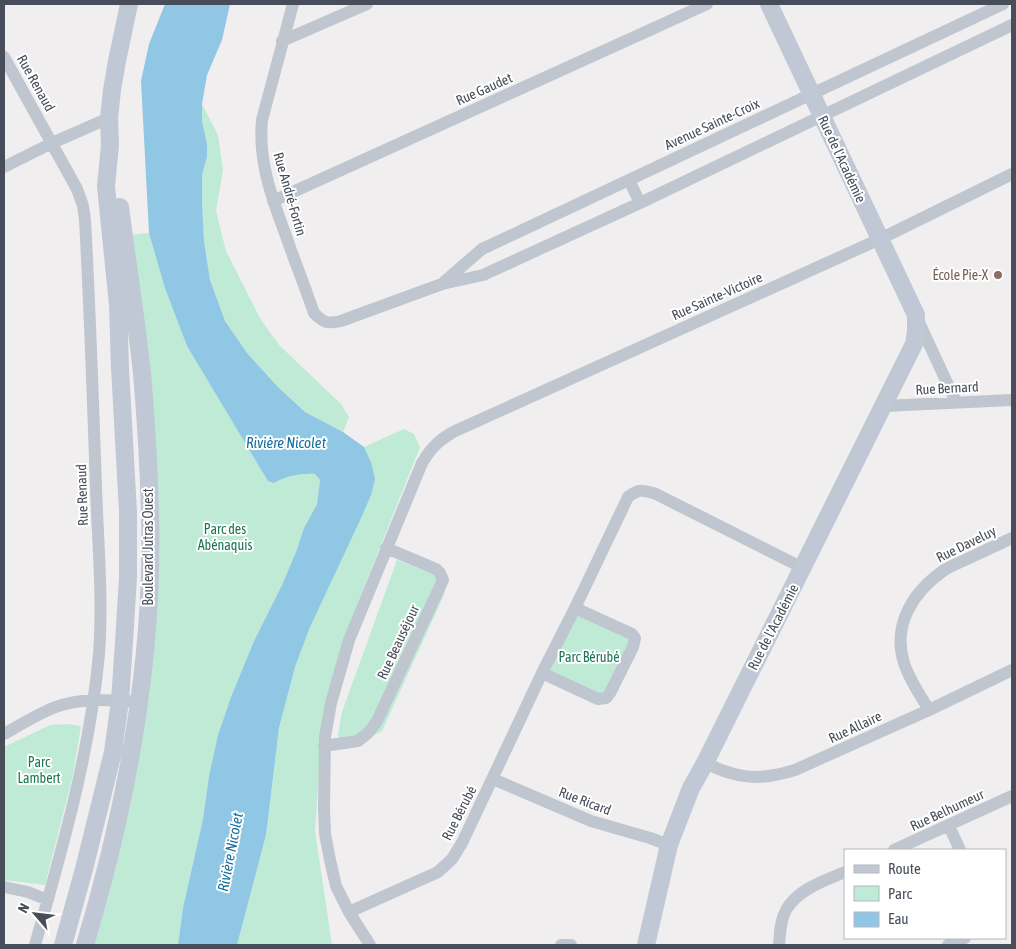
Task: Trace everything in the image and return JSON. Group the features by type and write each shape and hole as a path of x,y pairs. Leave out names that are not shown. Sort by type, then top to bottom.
{"main road":[{"name":"Boulevard Jutras Ouest","path":"63,945 113,752 120,701 128,577 128,512 118,305 106,186 110,145 109,118 117,61 129,4"},
{"name":"Rue de l'Académie","path":"646,945 669,845 691,788 884,406 914,344 916,331 916,315 769,4"},
{"name":"Boulevard Jutras Ouest","path":"85,945 121,802 139,702 146,641 149,582 150,518 142,373 118,190 110,145"}],"street":[{"name":"Rue André-Fortin","path":"293,4 262,120 260,138 262,158 273,201 314,313 321,320 329,323"},
{"path":"282,40 367,4"},
{"name":"Rue Gaudet","path":"273,201 707,4"},
{"name":"Avenue Sainte-Croix","path":"442,284 482,250 1004,4"},
{"name":"Avenue Sainte-Croix","path":"329,323 341,321 442,284 483,275 640,203 1012,25"},
{"name":"Rue Renaud","path":"4,57 77,189 83,206 94,389 101,601 99,654 94,700 79,781 35,945"},
{"path":"4,167 109,118"},
{"name":"Rue Sainte-Victoire","path":"386,548 428,452 434,445 453,432 880,239 1012,174"},
{"path":"629,180 640,203"},
{"name":"Rue de l'Académie","path":"916,315 956,402"},
{"name":"Rue Bernard","path":"884,406 1012,400"},
{"name":"Rue Bérubé","path":"349,912 438,872 452,859 462,844 542,673 628,497 635,491 656,494 803,568"},
{"name":"Rue Daveluy","path":"929,710 909,676 900,646 901,630 906,613 915,596 944,570 1012,538"},
{"path":"370,945 349,912 336,886 325,834 324,746 331,703 349,640 386,548"},
{"name":"Rue Beauséjour","path":"324,746 358,741 369,732 377,721 443,580 436,569 386,548"},
{"path":"542,673 598,699 606,698 610,693 635,638 632,634 575,608"},
{"name":"Rue Allaire","path":"705,763 737,776 766,777 780,775 814,763 1012,670"},
{"path":"4,734 53,708 71,703 94,700 139,702"},
{"name":"Rue Ricard","path":"493,779 590,821 669,845"},
{"name":"Rue Belhumeur","path":"896,849 1012,796"},
{"path":"949,826 960,849"},
{"path":"780,945 782,921 786,910 799,894 816,884 844,872"},
{"path":"4,887 28,892 48,900"},
{"path":"948,945 963,939"},
{"path":"561,945 571,945"}],"green space":[{"path":"202,104 218,135 223,170 216,211 226,251 261,320 280,346 341,404 349,417 343,432 305,412 278,387 247,353 225,321 210,280 204,241 202,175 207,157 207,144 202,121"},
{"name":"Parc des Abénaquis","path":"149,233 187,346 274,483 289,477 305,474 315,474 320,480 317,504 304,528 282,585 254,641 218,735 203,819 183,908 178,945 94,945 110,890 145,708 156,598 128,235"},
{"path":"404,429 414,434 420,447 343,640 321,742 315,831 332,945 237,945 266,835 279,728 295,667 371,462 364,447"},
{"path":"397,560 441,577 446,584 444,595 382,731 370,737 339,744 338,734 342,712"},
{"name":"Parc Bérubé","path":"575,608 632,634 606,698 542,673"},
{"name":"Parc Lambert","path":"67,724 81,726 73,775 45,885 4,880 4,747 50,725"}],"water":[{"name":"Rivière Nicolet","path":"165,4 230,4 222,40 207,75 202,104 202,121 207,144 207,157 202,175 204,241 210,280 225,321 247,353 278,387 305,412 343,432 364,447 371,462 375,479 371,495 310,627 295,667 279,728 266,835 237,945 178,945 183,908 203,819 209,776 218,735 254,641 282,585 304,528 317,504 320,480 315,474 310,474 289,477 274,483 268,481 187,346 165,288 149,233 141,81 149,44"}],"place":[{"name":"École Pie-X","path":"998,275"}]}
